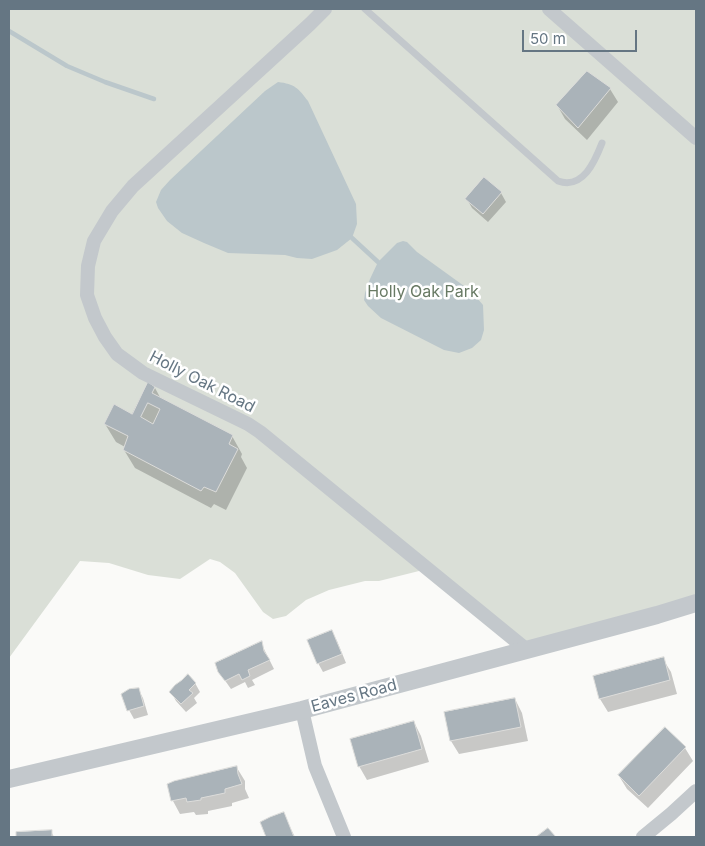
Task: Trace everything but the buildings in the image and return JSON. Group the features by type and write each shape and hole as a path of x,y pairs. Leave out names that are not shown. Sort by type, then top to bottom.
{"street":[{"name":"Holly Oak Road","path":"325,9 133,186 112,211 94,241 88,266 87,295 95,318 117,354 143,373 248,424 260,432 527,650"},
{"path":"549,9 696,138"},
{"name":"Eaves Road","path":"9,779 302,710 657,615 696,602"},
{"path":"302,710 315,766 344,837"},
{"path":"643,837 696,791"}],"lane":[{"path":"365,9 558,181 564,183 576,181 589,171 594,164 602,143"}],"green space":[{"name":"Holly Oak Park","path":"9,9 696,9 696,603 527,650 427,569 379,581 365,581 329,590 306,600 286,616 273,619 263,612 235,573 220,562 210,559 180,579 148,575 109,563 80,561 9,658"}],"shaded area":[{"path":"278,82 296,87 308,101 356,204 357,224 352,238 337,250 312,259 285,255 228,253 182,233 167,221 156,202 161,190 170,180 265,91"},
{"path":"407,242 417,252 471,291 483,305 484,330 481,340 472,348 459,353 444,350 381,318 364,300 370,279 378,262 397,243"}],"waterway":[{"path":"9,31 67,66 154,99"},
{"path":"352,238 378,262"}]}
